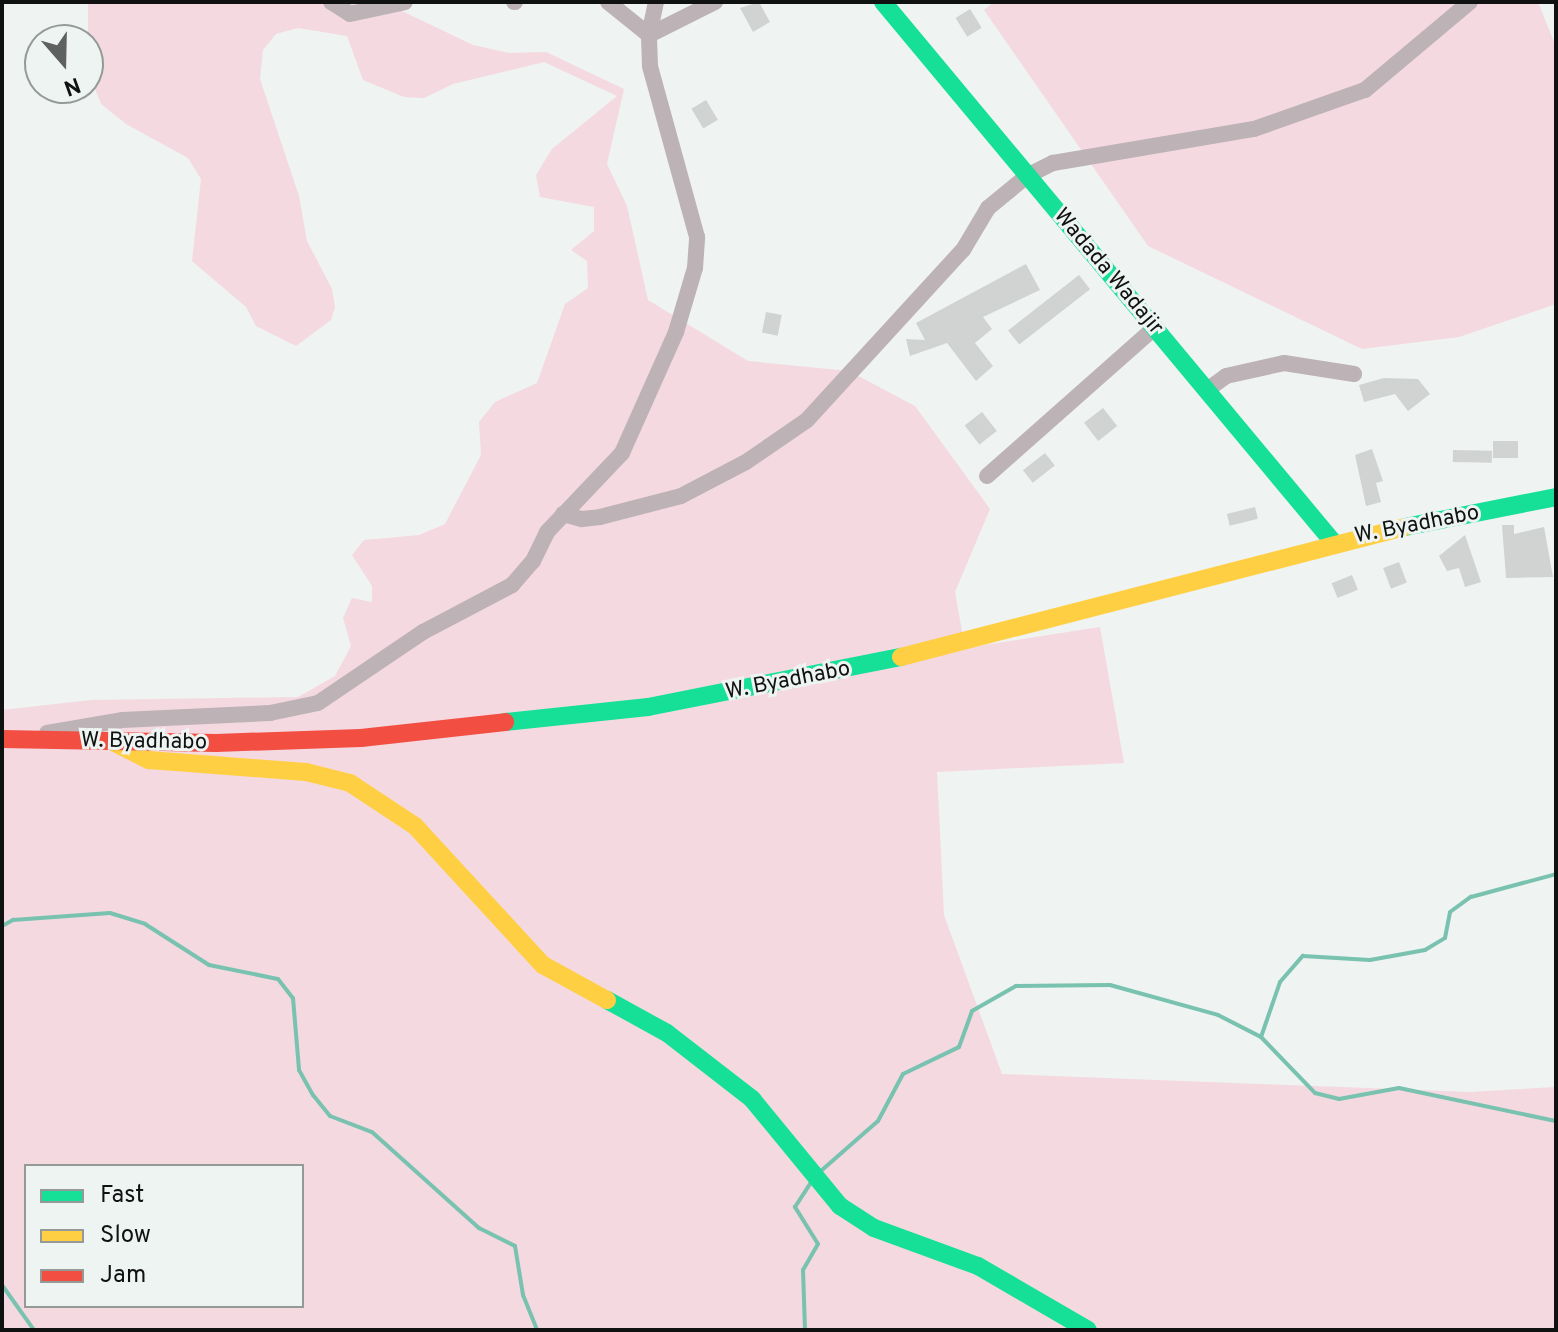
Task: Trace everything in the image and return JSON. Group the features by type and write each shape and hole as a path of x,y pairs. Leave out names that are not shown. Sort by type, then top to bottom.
{"street":[{"path":"331,2 350,14 405,2"},
{"path":"608,2 649,35"},
{"path":"24,740 56,729 122,720 270,713 318,703 423,632 512,585 563,514 622,453 676,332 695,268 697,237 662,115 649,35 656,2"},
{"path":"649,35 715,2"},
{"name":"Wadada Wadajir","path":"883,2 1333,542"},
{"path":"563,514 591,518 681,496 746,462 807,420 963,250 988,208 1027,176 1053,163 1244,132 1365,90 1470,2"},
{"path":"987,476 1154,328"},
{"path":"1207,390 1226,376 1284,363 1354,374"},
{"name":"W. Byadhabo","path":"2,739 115,743 361,738 648,707 878,663 1333,542 1556,497"},
{"path":"115,743 149,760 306,772 350,783 376,798 415,826 543,965 667,1033 752,1099 840,1206 874,1228 978,1266 1088,1330"}],"shaded area":[{"path":"88,2 366,2 402,11 473,45 509,53 546,52 624,89 607,164 627,206 648,300 748,361 849,371 915,406 990,509 955,592 965,648 1100,627 1124,763 937,772 944,915 1002,1074 1470,1092 1556,1087 1556,1330 2,1330 2,710 91,700 298,697 335,676 351,646 343,618 352,598 372,602 372,586 352,555 364,540 419,535 445,524 481,455 479,422 495,402 537,383 565,304 588,288 587,261 571,250 594,231 594,207 540,197 536,175 552,149 617,96 544,62 453,84 424,98 404,97 363,80 347,36 298,28 276,34 263,50 260,79 299,196 307,241 332,289 335,307 331,320 296,346 256,326 246,307 192,261 201,179 188,158 126,124 101,104 104,104 104,24 88,24"},
{"path":"994,2 1538,2 1556,47 1556,304 1459,337 1362,349 1148,246 984,10"}],"building":[{"path":"759,2 770,22 753,32 740,8"},
{"path":"970,9 982,28 967,37 956,18"},
{"path":"706,100 718,120 703,128 691,109"},
{"path":"1026,264 1040,290 983,317 992,329 975,343 993,366 976,381 947,343 910,356 906,339 925,340 916,323"},
{"path":"1079,275 1090,289 1019,345 1008,330"},
{"path":"766,312 782,315 778,336 762,333"},
{"path":"1384,378 1418,379 1430,394 1408,411 1395,394 1364,402 1359,385"},
{"path":"1103,408 1117,426 1098,441 1084,423"},
{"path":"982,412 997,431 979,444 965,426"},
{"path":"1493,441 1518,441 1518,458 1493,458"},
{"path":"1372,449 1383,481 1376,483 1381,502 1366,506 1355,455"},
{"path":"1453,450 1492,451 1492,463 1453,462"},
{"path":"1045,453 1055,466 1033,483 1023,470"},
{"path":"1255,507 1258,519 1230,526 1227,514"},
{"path":"1502,525 1514,525 1514,534 1544,527 1553,577 1506,578"},
{"path":"1465,535 1481,582 1465,587 1459,568 1447,571 1439,556"},
{"path":"1399,562 1407,583 1391,589 1383,568"},
{"path":"1352,575 1358,590 1338,598 1332,583"}],"waterway":[{"path":"1261,1037 1280,982 1303,956 1370,960 1425,950 1445,938 1450,912 1471,897 1556,874"},
{"path":"2,926 13,920 110,913 145,924 209,965 278,979 293,998 299,1070 313,1095 330,1116 372,1132 479,1228 515,1246 523,1295 537,1330"},
{"path":"822,1170 878,1121 903,1074 959,1047 972,1011 1016,986 1110,985 1218,1015 1261,1037 1315,1093 1339,1099 1399,1088 1556,1121"},
{"path":"805,1330 803,1270 818,1244 795,1207 811,1182"},
{"path":"2,1285 34,1330"}],"traffic: fast":[{"path":"883,2 1333,542"},
{"path":"1405,527 1556,497"},
{"path":"505,722 648,707 901,657"},
{"path":"607,1000 667,1033 752,1099 840,1206 874,1228 978,1266 1088,1330"}],"traffic: slow":[{"path":"901,657 1405,527"},
{"path":"115,743 149,760 306,772 350,783 415,826 543,965 607,1000"}],"traffic: jam":[{"path":"2,739 216,743 361,738 505,722"}]}
